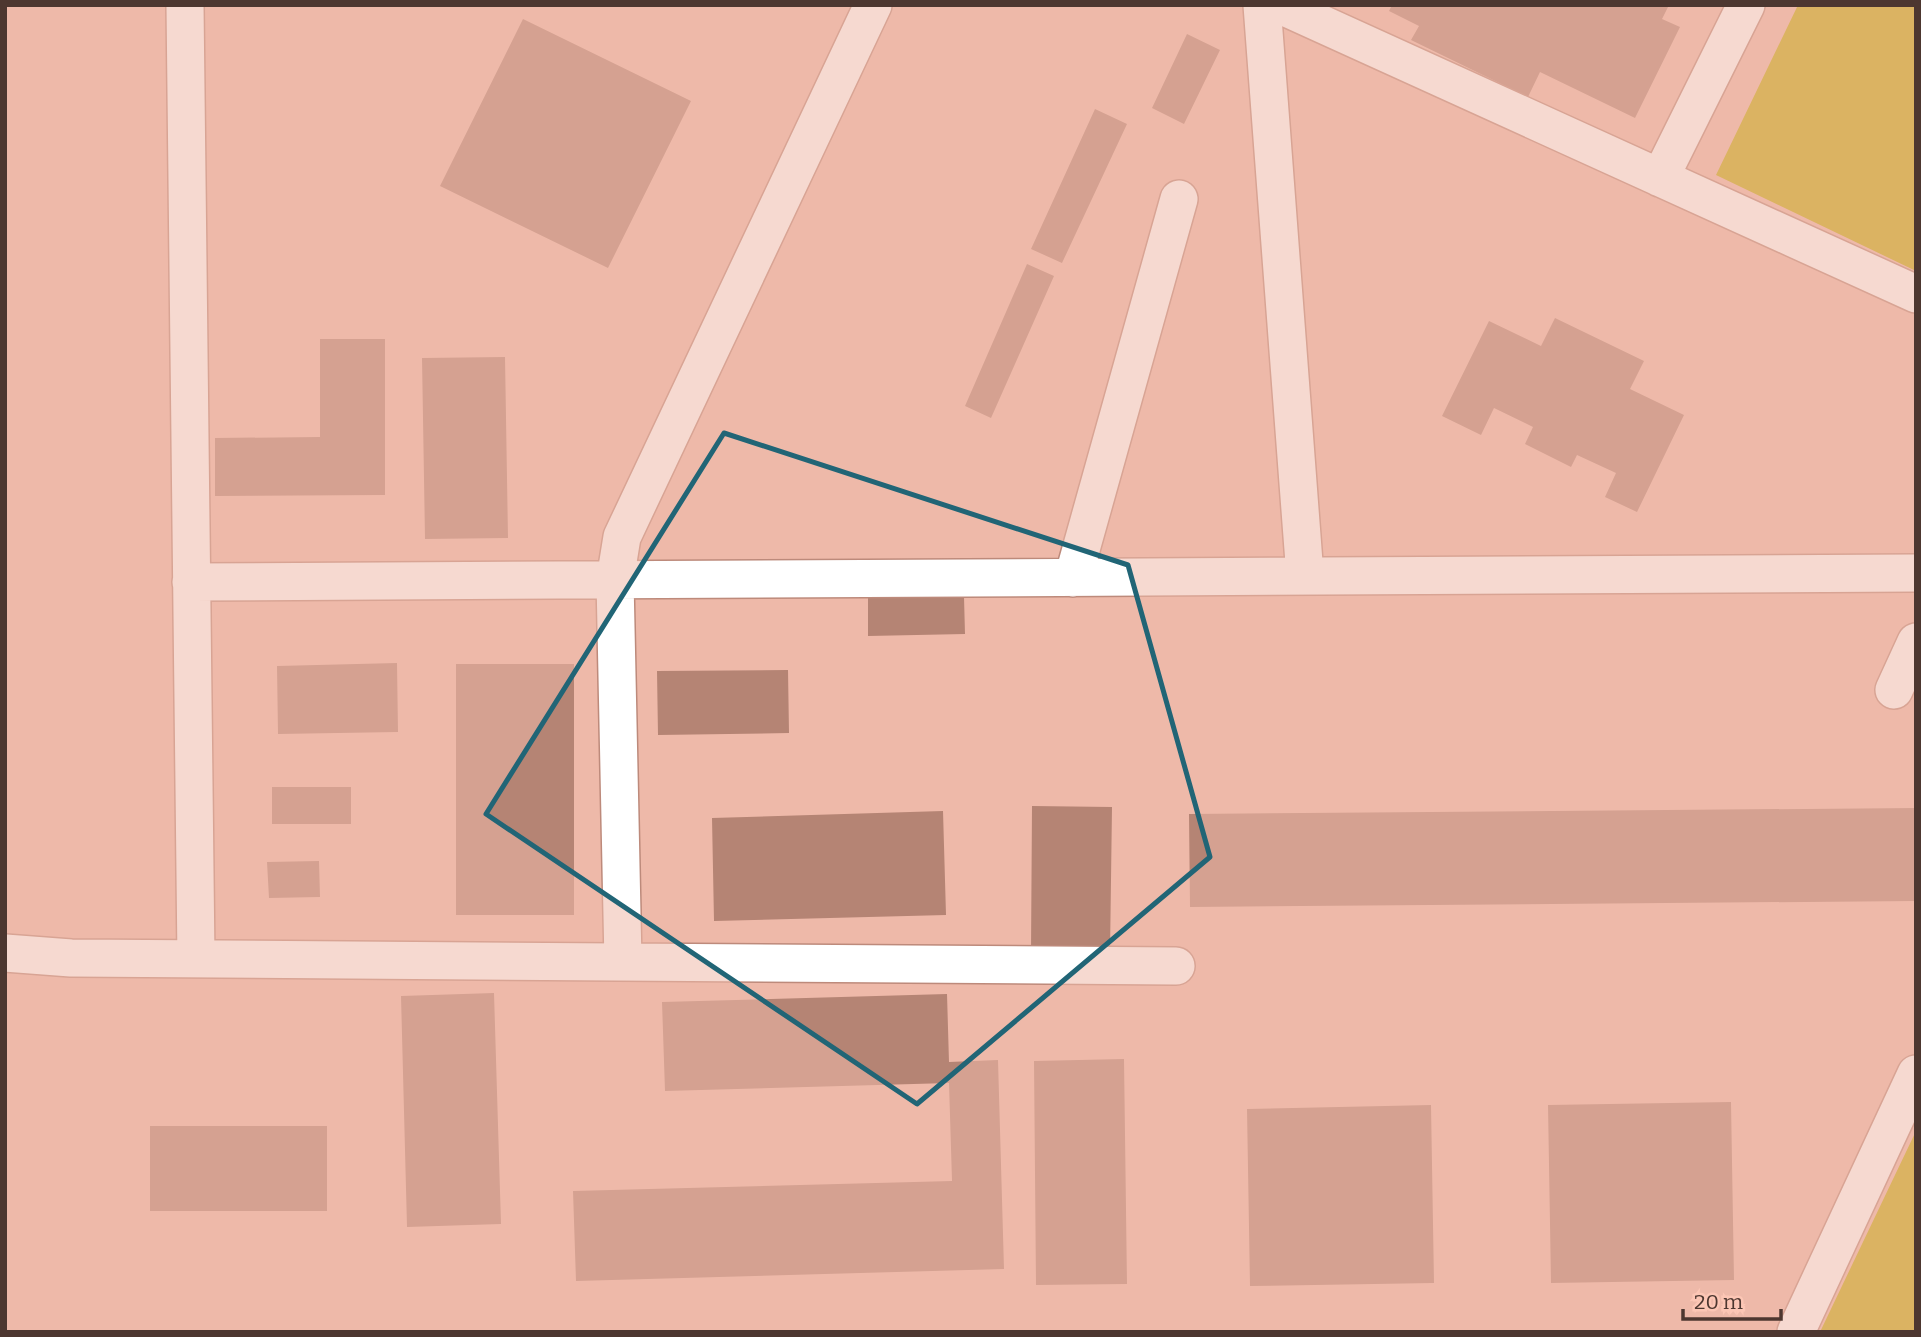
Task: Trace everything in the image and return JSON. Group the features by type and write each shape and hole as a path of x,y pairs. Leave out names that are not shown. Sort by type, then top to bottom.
{"lane":[{"path":"185,5 196,959"},
{"path":"623,962 615,580 622,537 873,5"},
{"path":"1262,5 1305,576"},
{"path":"1280,5 1327,15 1660,178 1916,294"},
{"path":"1660,178 1746,5"},
{"path":"1073,578 1179,199"},
{"path":"191,582 1916,573"},
{"path":"1894,690 1916,642"},
{"path":"5,953 71,958 1175,966"},
{"path":"1796,1332 1916,1074"}],"highlighted area":[{"path":"724,433 1128,565 1210,857 917,1104 486,814"}],"shaded area":[{"path":"1798,5 1916,5 1916,271 1716,175"},
{"path":"1916,1131 1916,1332 1820,1332"}],"building":[{"path":"1392,5 1669,5 1662,19 1680,27 1635,118 1540,72 1528,97 1411,40 1419,26 1389,11"},
{"path":"523,19 691,101 608,268 440,186"},
{"path":"1187,34 1220,50 1184,124 1152,108"},
{"path":"1095,109 1127,124 1062,263 1031,249"},
{"path":"1027,264 1054,276 991,418 965,406"},
{"path":"1555,318 1644,361 1630,389 1684,415 1637,512 1605,497 1616,473 1577,455 1571,467 1525,444 1533,427 1494,408 1481,435 1442,416 1489,321 1541,346"},
{"path":"320,339 385,339 385,495 215,496 215,438 320,437"},
{"path":"505,357 508,538 425,539 422,358"},
{"path":"964,597 965,634 868,636 868,598"},
{"path":"397,663 398,732 278,734 277,666"},
{"path":"456,664 574,664 574,915 456,915"},
{"path":"788,670 789,733 658,735 657,671"},
{"path":"272,787 351,787 351,824 272,824"},
{"path":"1032,806 1112,807 1110,952 1031,951"},
{"path":"1916,808 1916,901 1190,907 1189,814"},
{"path":"943,811 946,915 714,921 712,818"},
{"path":"319,861 320,897 269,898 267,862"},
{"path":"494,993 501,1224 407,1227 401,996"},
{"path":"947,994 949,1062 998,1060 1004,1269 576,1281 573,1191 952,1181 949,1083 665,1091 662,1002"},
{"path":"1124,1059 1127,1284 1036,1285 1034,1061"},
{"path":"1731,1102 1734,1280 1551,1283 1548,1105"},
{"path":"1431,1105 1434,1283 1250,1286 1247,1109"},
{"path":"150,1126 327,1126 327,1211 150,1211"}]}
